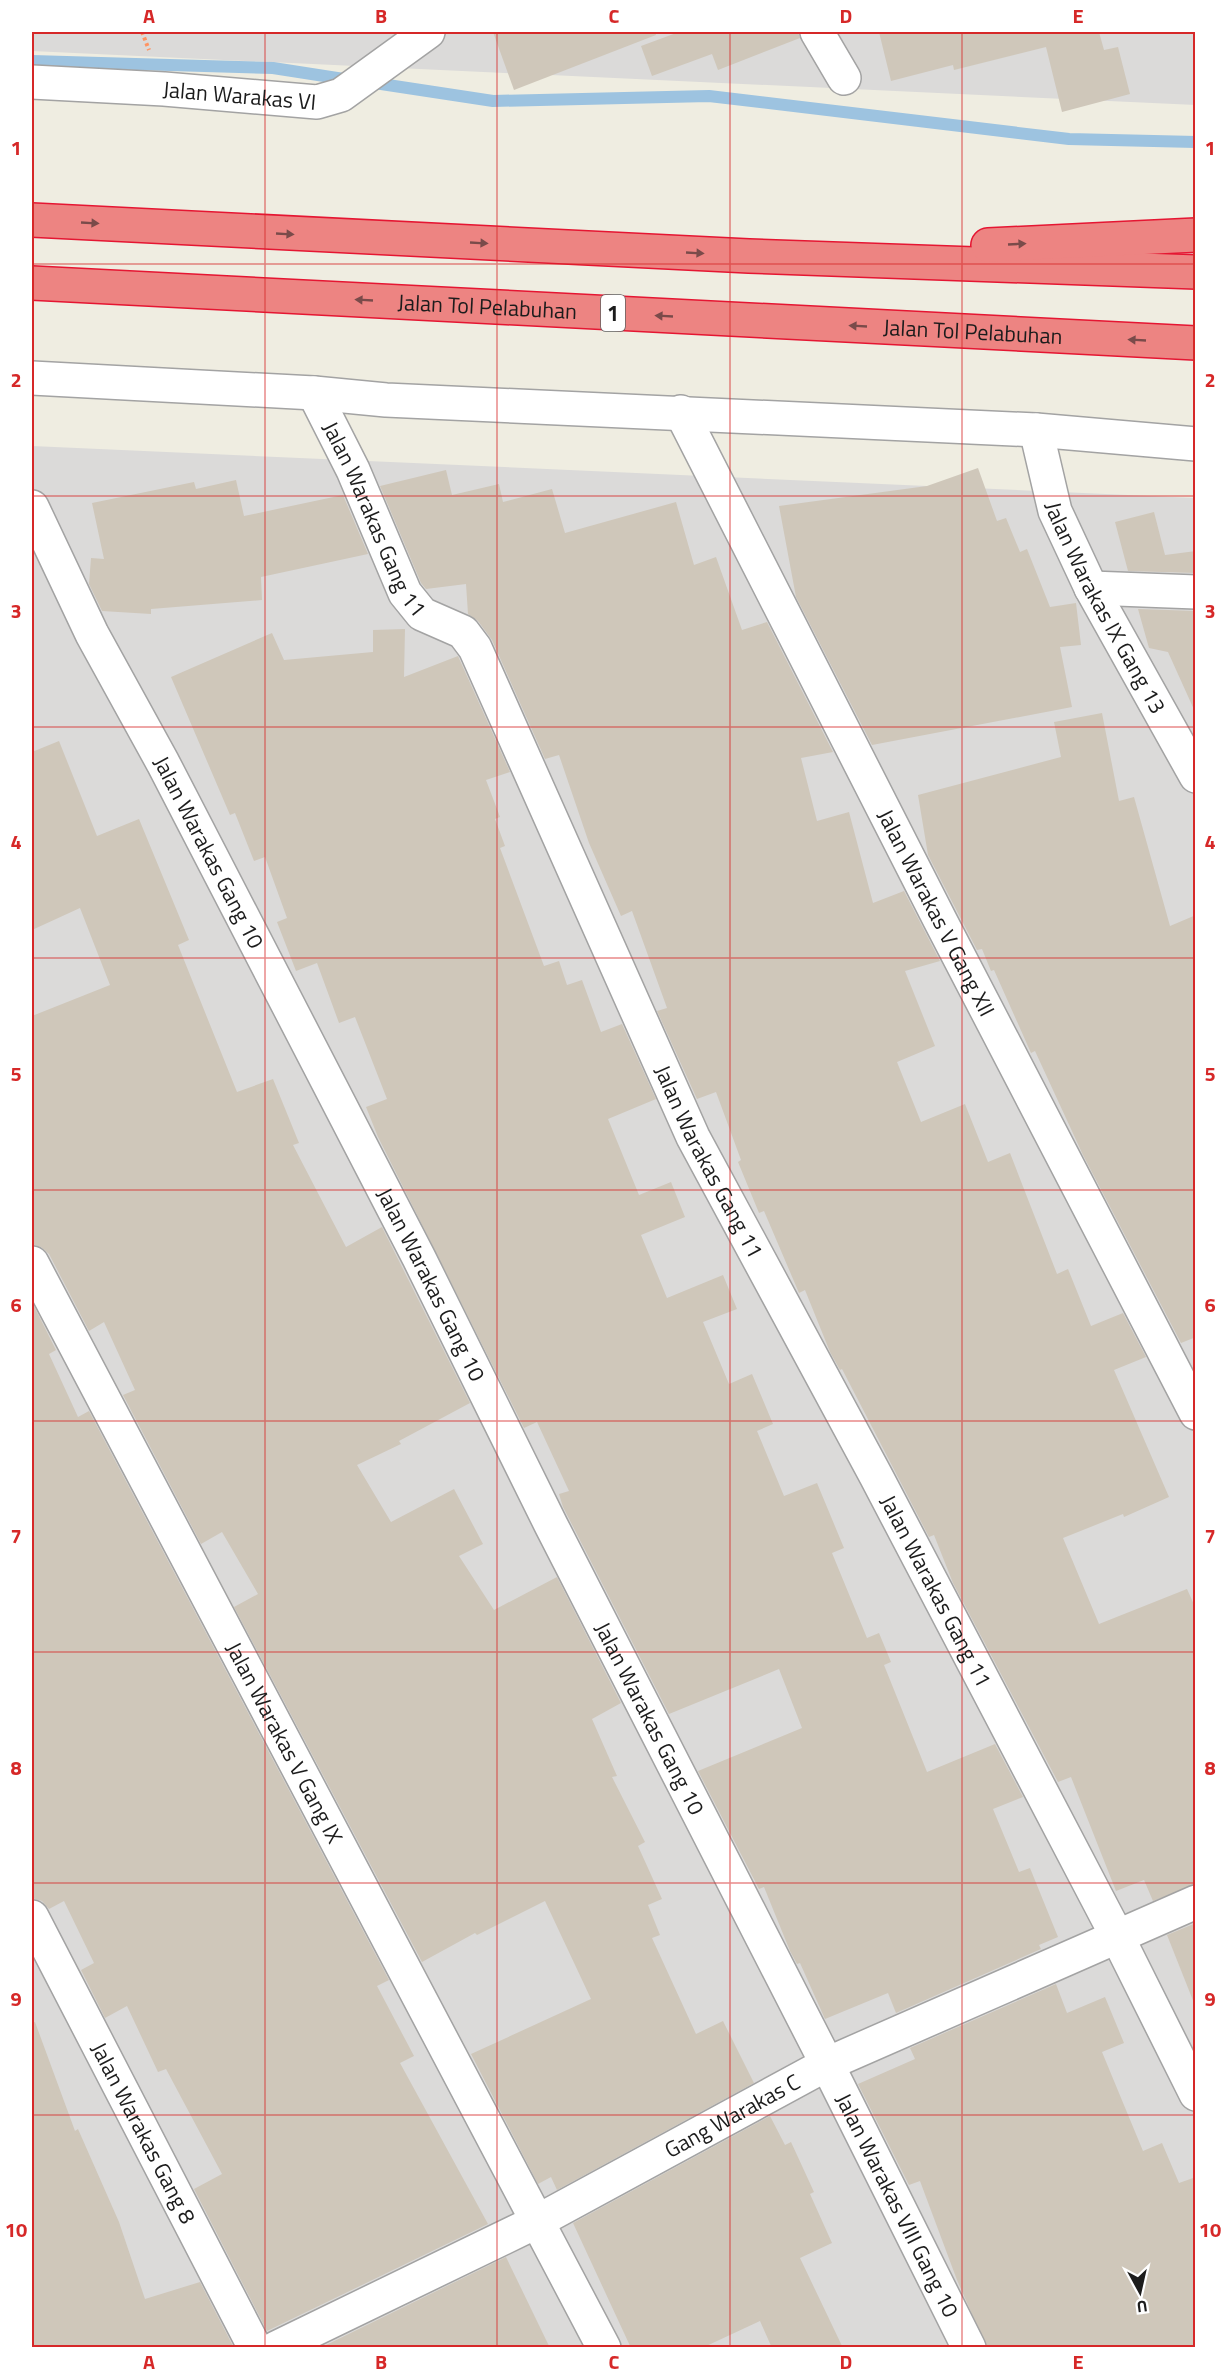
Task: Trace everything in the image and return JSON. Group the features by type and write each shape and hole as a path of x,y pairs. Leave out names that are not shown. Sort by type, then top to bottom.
{"highway":[{"path":"32,220 749,256 1196,272"},
{"path":"749,256 1196,235"},
{"name":"Jalan Tol Pelabuhan","path":"32,283 1196,343"}],"street":[{"path":"817,32 844,78"},
{"name":"Jalan Warakas VI","path":"32,82 164,89 317,102 341,95 418,38"},
{"path":"32,378 314,393 386,400 681,412 1039,442 1196,444"},
{"name":"Jalan Warakas Gang 11","path":"314,393 335,430 405,593 422,614 464,632 475,648 693,1137 876,1476 1118,1938 1196,2094"},
{"name":"Jalan Warakas V Gang XII","path":"681,412 919,880 1196,1413"},
{"name":"Jalan Warakas IX Gang 13","path":"1039,442 1052,500 1091,588 1196,776"},
{"name":"Jalan Warakas Gang 10","path":"32,507 92,634 163,763 419,1258 551,1526 827,2064"},
{"path":"1091,588 1196,592"},
{"name":"Jalan Warakas V Gang IX","path":"32,1263 604,2348"},
{"name":"Gang Warakas C","path":"276,2348 538,2221 827,2064 1196,1902"},
{"name":"Jalan Warakas Gang 8","path":"32,1917 255,2348"},
{"name":"Jalan Warakas VIII Gang 10","path":"827,2064 969,2348"}],"path":[{"path":"142,32 153,60"}],"shaded area":[{"path":"32,32 1195,32 1196,105 32,51"},
{"path":"32,446 1195,498 1195,2347 32,2348"}],"building":[{"path":"493,32 655,32 656,35 514,90"},
{"path":"679,32 798,32 800,38 718,70 712,54 652,76 641,46"},
{"path":"879,32 1099,32 1104,50 1118,47 1130,94 1062,112 1046,47 954,70 953,65 891,81"},
{"path":"978,468 997,521 1006,518 1020,552 1027,549 1050,607 1076,603 1081,645 1060,647 1072,707 872,745 796,597 779,506 927,486"},
{"path":"446,470 452,495 499,484 503,502 552,489 565,533 676,502 694,565 716,557 742,630 767,622 833,752 801,758 817,821 849,812 873,903 904,891 940,961 905,971 935,1046 897,1062 921,1122 965,1104 988,1162 1010,1153 1057,1274 1068,1269 1091,1326 1123,1313 1146,1357 1114,1370 1169,1497 1124,1517 1123,1514 1063,1538 1099,1624 1187,1589 1196,1609 1196,1884 1153,1901 1144,1880 1116,1891 1071,1777 1058,1782 953,1583 934,1535 929,1537 842,1369 840,1370 830,1352 805,1290 799,1293 764,1211 759,1213 738,1162 741,1160 716,1092 697,1099 657,1011 667,1008 632,911 621,916 589,843 559,755 545,759 492,640 478,621 468,614 466,584 426,589 421,583 380,486"},
{"path":"236,480 244,516 343,495 368,554 261,577 262,600 151,609 151,614 102,611 89,584 91,558 104,559 92,503 194,482 196,489"},
{"path":"1154,512 1165,555 1196,551 1196,573 1128,571 1115,522"},
{"path":"1138,609 1196,611 1196,714 1168,652 1149,648"},
{"path":"405,629 404,677 458,656 510,772 486,780 500,817 495,819 505,846 500,848 544,966 559,961 567,985 582,980 601,1032 622,1024 656,1099 608,1119 639,1195 671,1182 685,1217 641,1235 667,1298 723,1275 737,1309 703,1322 729,1384 752,1374 773,1424 757,1431 784,1496 817,1483 844,1548 832,1553 867,1638 879,1633 891,1662 884,1665 927,1772 995,1744 1023,1797 993,1809 1019,1872 1030,1868 1058,1937 1039,1945 1041,1949 896,2013 888,1993 825,2019 800,1963 797,1964 790,1951 764,1887 759,1889 698,1771 802,1728 779,1669 669,1714 563,1507 559,1494 569,1491 537,1422 524,1428 378,1137 366,1107 387,1099 355,1017 339,1023 317,963 296,971 277,922 287,918 265,857 254,861 235,813 230,815 171,677 272,633 284,660 373,652 373,630"},
{"path":"1102,713 1119,801 1134,797 1170,926 1196,915 1196,1337 1181,1343 1083,1155 1035,1051 1031,1053 994,970 991,971 982,949 977,950 928,855 918,795 1061,757 1054,722"},
{"path":"59,741 97,836 139,819 189,940 178,945 237,1092 273,1079 299,1143 293,1145 346,1247 382,1227 470,1403 399,1441 401,1444 357,1465 391,1522 454,1489 483,1544 459,1556 494,1610 557,1577 621,1703 592,1719 617,1776 612,1777 645,1842 638,1846 662,1899 648,1905 660,1935 652,1938 696,2034 723,2021 754,2083 557,2190 551,2177 538,2184 471,2054 591,1999 545,1901 477,1935 475,1933 422,1962 234,1607 258,1594 222,1532 201,1544 123,1395 135,1390 104,1322 89,1331 49,1254 41,1247 32,1244 32,1016 110,985 80,908 32,930 32,752"},
{"path":"32,1302 56,1350 49,1354 78,1417 89,1411 389,1980 377,1986 414,2056 400,2063 488,2224 267,2331 194,2189 222,2174 166,2069 158,2072 127,2006 105,2018 81,1970 94,1963 64,1901 49,1909 42,1901 32,1898"},
{"path":"1196,1923 1196,2003 1194,2003 1167,1935"},
{"path":"1056,1984 1067,2013 1105,1997 1124,2043 1102,2052 1143,2151 1162,2143 1179,2183 1196,2177 1196,2348 987,2348 957,2280 920,2181 909,2185 858,2084 915,2059 910,2048"},
{"path":"35,2022 75,2131 78,2129 119,2222 145,2299 200,2282 234,2348 32,2348 32,2023"},
{"path":"770,2116 785,2145 791,2142 814,2192 810,2194 832,2243 800,2258 843,2348 772,2348 760,2321 702,2348 631,2348 573,2223"},
{"path":"506,2257 550,2348 320,2348"}],"waterway":[{"path":"32,61 273,68 350,80"},
{"path":"368,82 493,101 709,96 1069,139 1196,142"}]}
